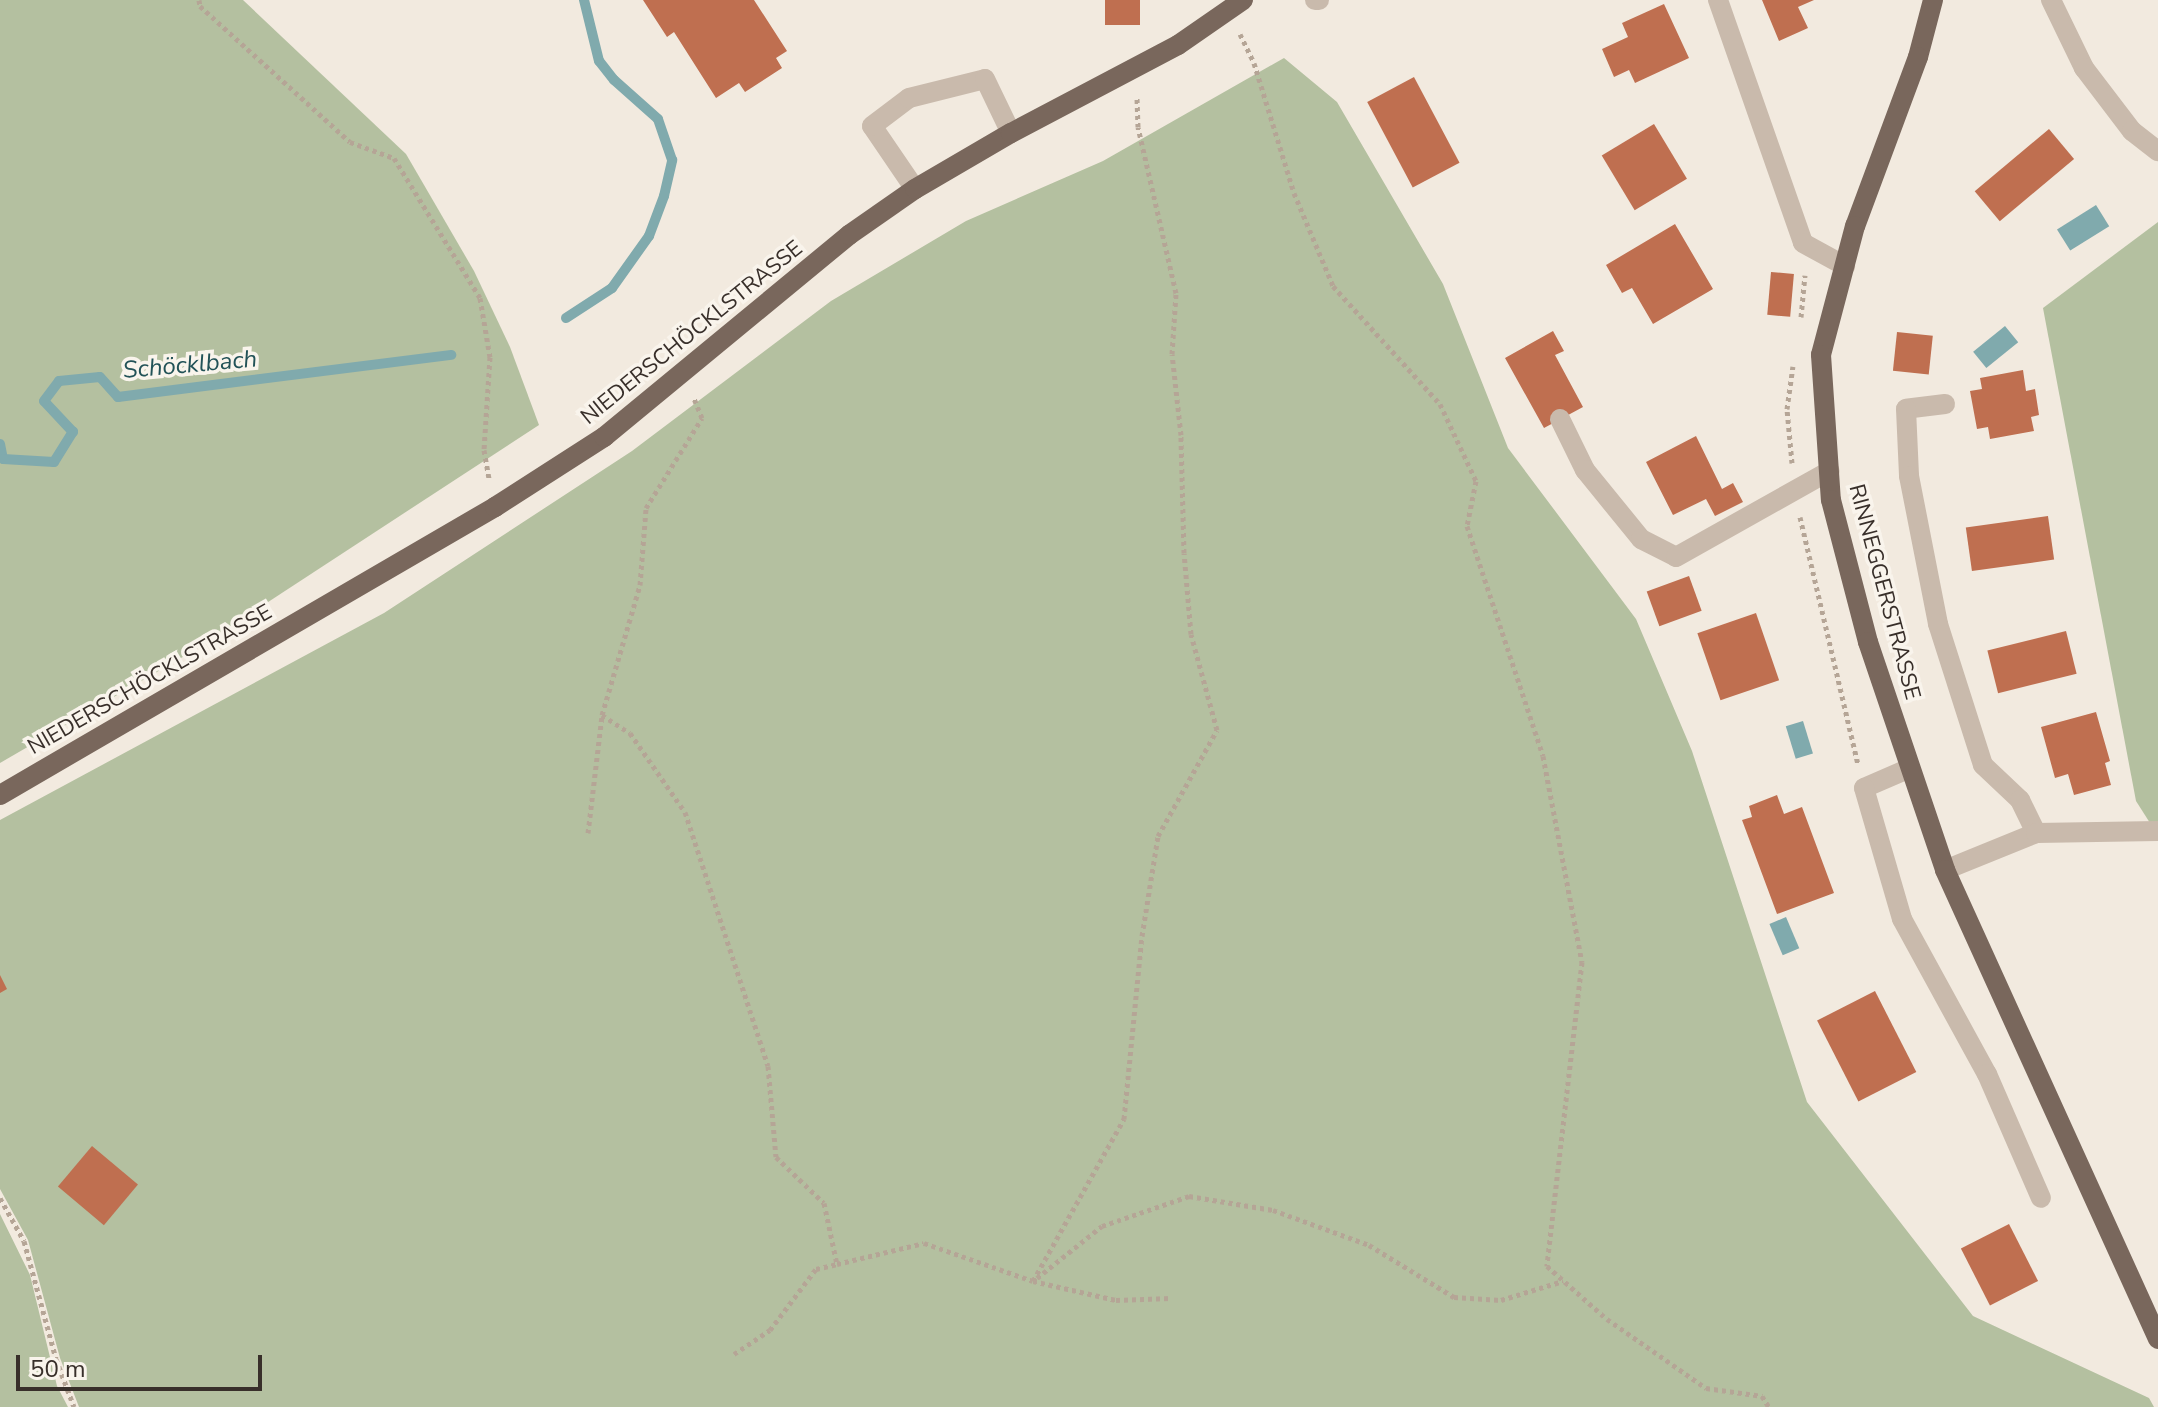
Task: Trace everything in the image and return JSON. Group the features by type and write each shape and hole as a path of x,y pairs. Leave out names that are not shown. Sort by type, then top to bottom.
{"main road":[{"name":"RINNEGGERSTRASSE","path":"1933,0 1918,57 1855,226 1821,355 1831,500 1868,642 1945,870 2158,1339"},
{"name":"NIEDERSCHÖCKLSTRASSE","path":"0,795 495,507 604,437 684,375 849,235 915,189 1011,133 1136,68 1236,6"}],"lane":[{"path":"1718,0 1803,243 1845,266"},
{"path":"2051,0 2084,68 2132,131 2158,151"},
{"path":"915,189 872,126 909,98 985,79 1011,133"},
{"path":"1945,404 1906,409 1909,476 1938,624 1983,765 2020,800 2036,833"},
{"path":"1560,419 1585,470 1641,539 1676,557 1829,471"},
{"path":"1910,768 1864,788 1902,919 1987,1074 2041,1198"},
{"path":"1945,870 2036,833 2158,831"}],"path":[{"path":"199,0 200,6 350,142 394,158 480,298 490,357 484,450 490,482"},
{"path":"1236,6 1294,193 1333,286 1440,404 1476,481 1467,526 1543,756 1582,962 1547,1266 1607,1319 1706,1388 1762,1396 1769,1407"},
{"path":"1033,1281 1124,1119 1142,936 1158,836 1217,730 1191,634 1184,553 1181,435 1172,354 1176,293 1138,127 1136,68"},
{"path":"588,833 602,715 640,585 646,508 702,418 684,375"},
{"path":"479,490 502,475"},
{"path":"602,715 630,733 685,812 768,1066 776,1157 824,1203 837,1264"},
{"path":"1033,1281 1102,1226 1189,1196 1273,1210 1369,1245 1454,1297 1501,1300 1564,1281"},
{"path":"0,1198 24,1241 56,1359 74,1407"},
{"path":"734,1354 770,1330 816,1269 924,1243 1033,1281 1116,1300 1171,1298"}],"green space":[{"path":"0,0 243,0 406,154 474,271 510,347 539,425 193,651 0,763"},
{"path":"1284,58 1337,102 1443,284 1508,448 1636,619 1692,751 1807,1102 1973,1316 2149,1398 2154,1407 79,1407 60,1358 28,1240 0,1189 0,820 384,613 632,451 831,301 966,221 1103,161"},
{"path":"2158,222 2158,823 2150,823 2136,801 2043,308"},
{"path":"0,1214 30,1275 57,1386 68,1407 0,1407"}],"water":[{"path":"2096,205 2109,226 2070,251 2057,229"},
{"path":"2005,326 2018,342 1986,368 1973,352"},
{"path":"1803,721 1813,754 1796,759 1786,726"},
{"path":"1786,917 1799,948 1783,955 1769,924"}],"building":[{"path":"643,0 754,0 787,51 776,58 782,68 745,92 739,83 716,98 674,32 667,37"},
{"path":"1105,0 1140,0 1140,25 1105,25"},
{"path":"1762,0 1814,0 1798,7 1808,28 1779,41"},
{"path":"1664,4 1689,58 1635,83 1629,70 1614,77 1602,49 1628,37 1622,23"},
{"path":"1414,77 1460,163 1413,188 1367,102"},
{"path":"1654,124 1687,179 1635,210 1602,155"},
{"path":"2049,129 2074,159 2000,221 1975,191"},
{"path":"1675,224 1713,289 1653,324 1632,288 1622,293 1606,265"},
{"path":"1771,272 1794,274 1790,317 1767,315"},
{"path":"1553,331 1564,351 1555,355 1583,407 1544,428 1505,358"},
{"path":"1897,332 1933,336 1929,375 1893,371"},
{"path":"2023,370 2026,391 2035,389 2039,415 2031,417 2034,431 1990,439 1988,427 1977,429 1970,391 1982,389 1980,378"},
{"path":"1696,436 1722,489 1733,483 1743,502 1715,516 1706,499 1673,515 1646,462"},
{"path":"2048,516 2054,560 1972,571 1966,528"},
{"path":"1689,576 1702,611 1659,626 1647,591"},
{"path":"1756,613 1779,680 1720,700 1697,633"},
{"path":"2066,631 2077,674 1998,693 1987,651"},
{"path":"2096,712 2110,761 2105,763 2111,785 2074,795 2068,774 2055,778 2041,727"},
{"path":"1777,795 1784,814 1802,807 1834,893 1777,914 1742,820 1752,817 1749,806"},
{"path":"0,975 7,989 0,993"},
{"path":"1875,991 1916,1072 1858,1102 1817,1021"},
{"path":"92,1146 138,1185 104,1225 58,1187"},
{"path":"2009,1224 2038,1281 1990,1306 1961,1249"}],"waterway":[{"name":"Schöcklbach","path":"566,318 612,288 649,236 664,196 672,160 658,119 614,80 599,61 584,0"},
{"name":"Schöcklbach","path":"0,444 3,459 54,462 73,432 44,401 59,381 100,377 118,397 451,355"}]}
